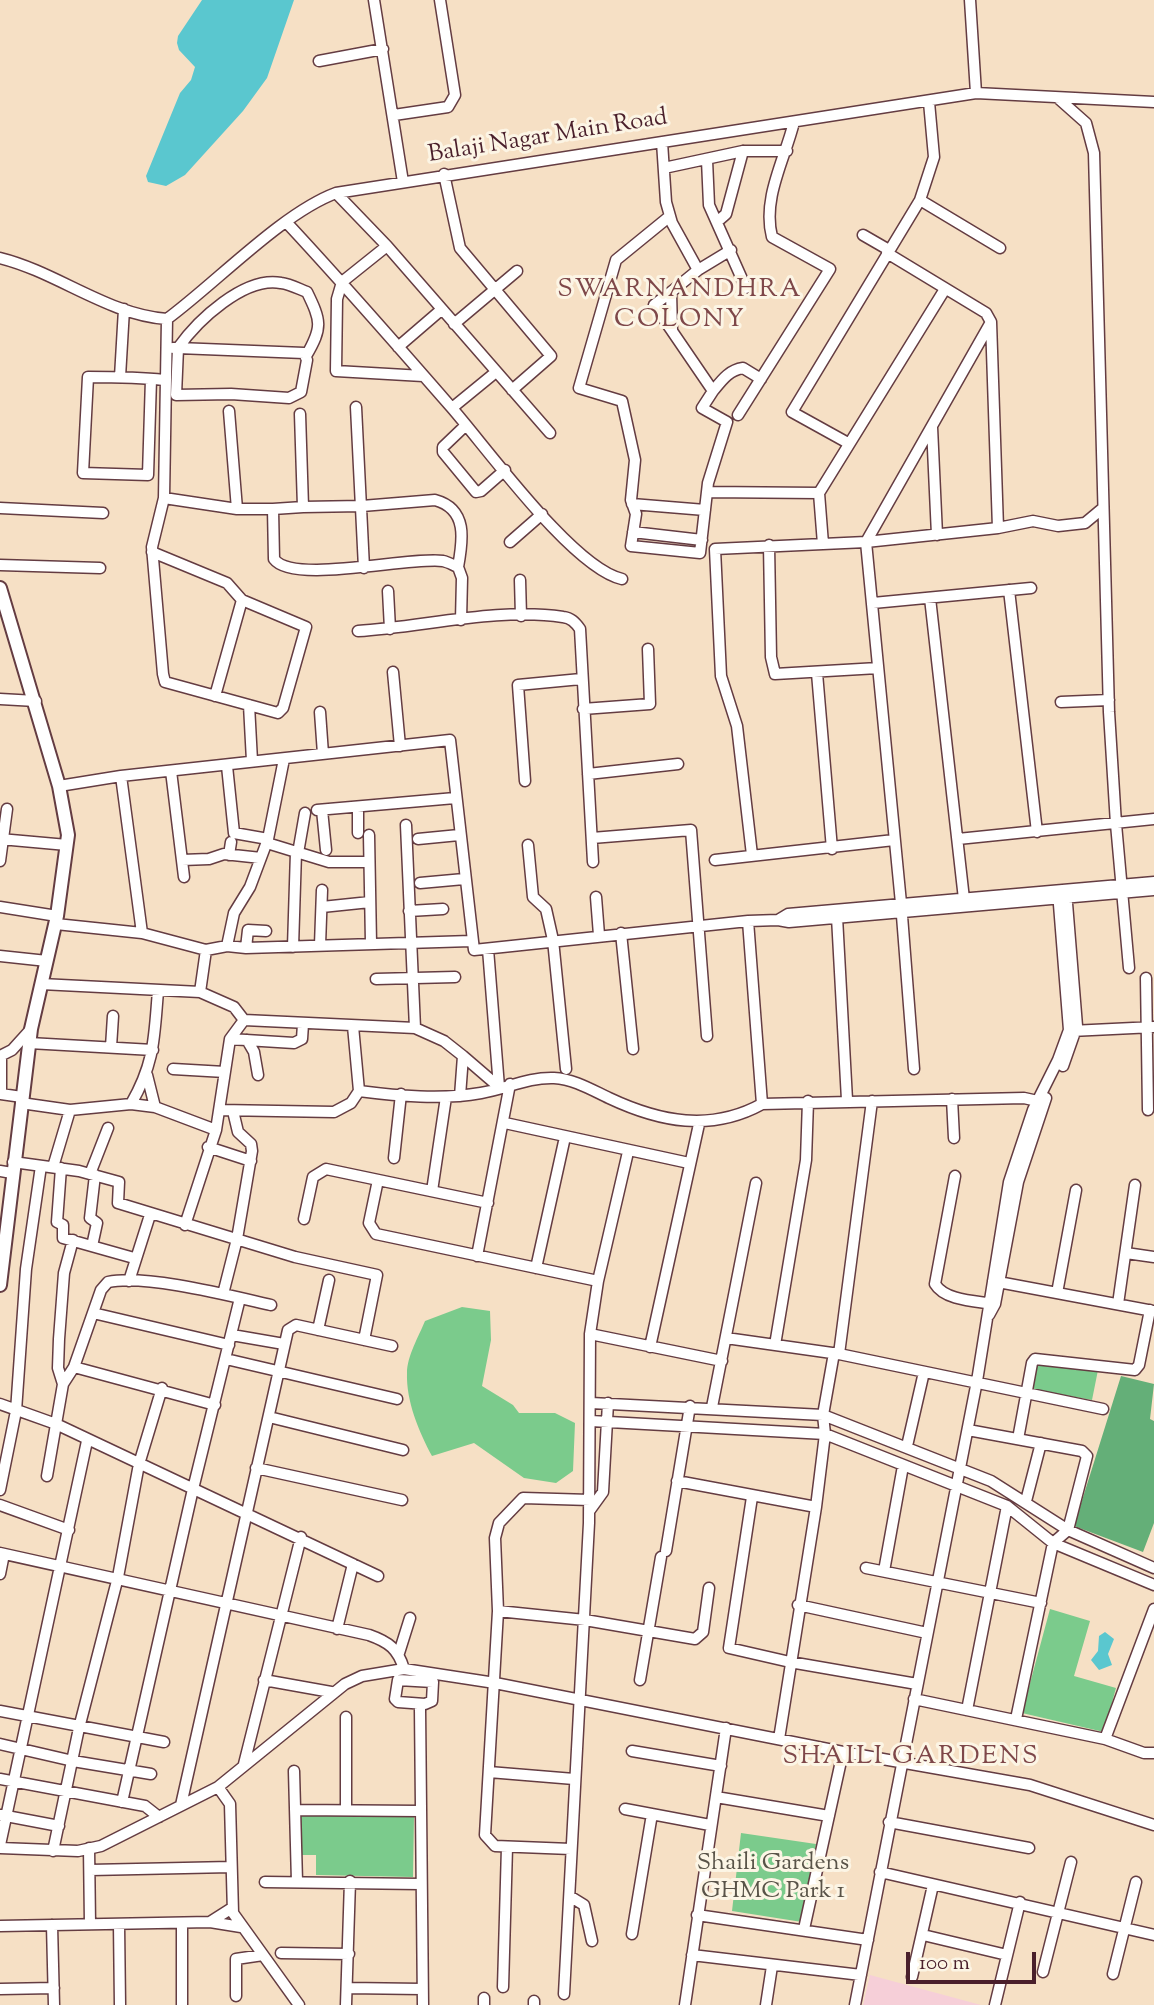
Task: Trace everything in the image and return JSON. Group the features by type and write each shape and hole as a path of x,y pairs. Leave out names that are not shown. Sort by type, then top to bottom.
{"main road":[{"path":"0,588 5,614 36,701 59,786 67,845 56,920 31,1028 22,1100 8,1169 0,1285"}],"street":[{"path":"374,0 403,182"},
{"path":"394,115 447,107 453,103 440,0"},
{"path":"970,0 976,93"},
{"path":"318,61 383,49"},
{"name":"Balaji Nagar Main Road","path":"167,319 287,223 320,199 336,193 976,93 1154,102"},
{"path":"1058,99 1086,123 1094,153 1109,700 1115,824 1129,968"},
{"path":"848,443 792,412 920,200 934,157 929,102"},
{"path":"738,415 830,270 772,237 769,207 794,122"},
{"path":"662,142 666,202 670,216 698,270"},
{"path":"664,168 743,152 787,151"},
{"path":"718,221 726,214 743,152"},
{"path":"707,160 709,205 746,288"},
{"path":"444,174 460,248 496,287 551,356 512,390"},
{"path":"336,193 387,247 550,433"},
{"path":"920,200 1000,248"},
{"path":"670,216 616,260 579,388 622,401 635,460 632,504 636,514 631,546 700,554 707,492 727,422 702,408 727,374 737,369 743,368 761,379"},
{"path":"287,223 342,282 542,514 592,566 607,576 622,579"},
{"path":"863,235 986,313 991,321 998,528"},
{"path":"387,247 342,282 337,299 336,371 423,376"},
{"path":"713,391 654,305 698,270 731,250"},
{"path":"0,258 23,263 144,317 167,319 164,498 152,552 165,681 278,713 283,708 306,627 242,600 227,583 152,552"},
{"path":"454,324 517,271"},
{"path":"280,282 307,292 320,317 318,335 306,356 301,392 297,397 176,395 178,348 192,328 219,305 261,284 280,282"},
{"path":"823,544 819,493 945,289"},
{"path":"671,292 672,331"},
{"path":"120,377 124,309"},
{"path":"398,348 441,310"},
{"path":"914,1069 902,908 866,542 991,321"},
{"path":"166,348 300,352 306,356"},
{"path":"452,408 496,372"},
{"path":"151,379 148,475 83,473 88,377 120,377 151,379 164,380"},
{"path":"356,407 364,568"},
{"path":"229,411 237,509"},
{"path":"300,414 303,507"},
{"path":"466,425 443,447 443,452 476,492 481,491 505,470"},
{"path":"932,426 937,535"},
{"path":"707,492 819,493"},
{"path":"164,498 237,509 362,506 435,500 445,502 461,519 463,542 458,567 462,578 461,620"},
{"path":"632,504 705,510"},
{"path":"0,508 103,513"},
{"path":"752,855 737,726 721,676 715,549 866,542 998,528 1032,521 1058,526 1085,523 1104,508"},
{"path":"273,509 274,559 278,565 364,568 443,561 458,567"},
{"path":"510,542 542,514"},
{"path":"769,545 773,670 779,676 878,668"},
{"path":"0,565 100,568"},
{"path":"520,580 521,616"},
{"path":"873,603 1031,588"},
{"path":"1009,590 1037,832"},
{"path":"388,591 390,629"},
{"path":"929,598 964,899"},
{"path":"215,696 242,600"},
{"path":"358,631 521,616 565,617 575,621 580,629 593,862"},
{"path":"583,709 650,704 648,649"},
{"path":"393,672 400,746"},
{"path":"817,673 832,849"},
{"path":"525,781 518,685 581,679"},
{"path":"0,699 36,701"},
{"path":"1060,702 1109,700"},
{"path":"249,705 252,761"},
{"path":"320,712 323,754"},
{"path":"59,786 121,776 450,740 474,950 748,921 789,922 964,899 1062,895"},
{"path":"227,946 234,913 250,887 267,841 285,759"},
{"path":"587,774 678,764"},
{"path":"227,766 234,833 329,862 369,862"},
{"path":"170,771 184,877"},
{"path":"121,776 142,933"},
{"path":"326,850 320,810 455,798"},
{"path":"358,807 369,862 371,943"},
{"path":"0,861 7,809"},
{"path":"293,947 297,852 305,813"},
{"path":"958,839 1154,819"},
{"path":"406,825 415,1028"},
{"path":"592,838 691,830 707,1036"},
{"path":"418,838 459,835"},
{"path":"2,839 67,845"},
{"path":"715,860 894,840"},
{"path":"229,855 232,842"},
{"path":"527,845 533,897 546,909 553,940 566,1069"},
{"path":"182,860 229,855 261,858"},
{"path":"420,883 464,879"},
{"path":"778,920 788,914 1062,895 1122,889 1154,882"},
{"path":"1122,889 1154,890"},
{"path":"320,945 323,891"},
{"path":"855,2005 995,1282 1018,1182 1041,1102 1072,1031 1062,895"},
{"path":"596,897 599,935"},
{"path":"322,907 370,902"},
{"path":"0,907 56,920 142,933 206,950 227,946 246,948 471,942"},
{"path":"409,911 443,909"},
{"path":"837,917 847,1100"},
{"path":"748,921 762,1104"},
{"path":"246,948 248,930 266,931"},
{"path":"621,933 634,1049"},
{"path":"200,992 206,950"},
{"path":"478,1256 505,1123 505,1085 488,950"},
{"path":"0,956 47,961"},
{"path":"376,979 455,977"},
{"path":"1146,978 1150,1027 1148,1110"},
{"path":"41,984 200,992 234,1007 244,1020 415,1028 444,1041 505,1085"},
{"path":"131,1104 147,1075 153,1050 158,991"},
{"path":"110,1047 113,1016"},
{"path":"185,1225 216,1129 230,1039 244,1020"},
{"path":"230,1039 299,1042 303,1024"},
{"path":"220,1110 334,1112 351,1103 359,1091 353,1026"},
{"path":"1072,1031 1150,1027"},
{"path":"31,1028 12,1050 0,1056 1,1094 70,1110 131,1104 155,1107 216,1129"},
{"path":"247,1040 254,1052 258,1075"},
{"path":"29,1043 153,1050"},
{"path":"460,1096 463,1056"},
{"path":"173,1069 225,1072"},
{"path":"147,1075 155,1107"},
{"path":"359,1091 446,1097 485,1093 505,1085 551,1078 565,1079 642,1113 698,1124 740,1116 762,1104 808,1101 952,1099 1041,1102"},
{"path":"394,1158 401,1094"},
{"path":"432,1191 446,1097"},
{"path":"952,1099 954,1138"},
{"path":"775,1345 806,1160 808,1101"},
{"path":"779,1739 798,1605 816,1507 825,1433 823,1415 837,1354 872,1101"},
{"path":"70,1110 57,1167 57,1222 63,1225 63,1238 134,1258"},
{"path":"223,1294 237,1239 251,1161 251,1144 238,1132 233,1111"},
{"path":"505,1123 688,1163"},
{"path":"650,1347 698,1124"},
{"path":"92,1246 97,1223 90,1218 93,1174 108,1128"},
{"path":"536,1268 565,1137"},
{"path":"208,1147 251,1161"},
{"path":"564,1994 590,1500 590,1334 598,1281 628,1152"},
{"path":"0,1490 16,1411 26,1269 41,1166"},
{"path":"8,1169 41,1166 93,1174 119,1182 118,1203 150,1215 295,1257 377,1275 364,1340"},
{"path":"304,1219 313,1177 326,1169 488,1203"},
{"path":"955,1176 935,1284 942,1292 991,1303"},
{"path":"378,1180 369,1223 376,1234 598,1281"},
{"path":"712,1408 755,1182"},
{"path":"1118,1304 1135,1185"},
{"path":"1057,1293 1076,1191"},
{"path":"129,1280 150,1215"},
{"path":"63,1384 58,1368 59,1339 64,1273 73,1240"},
{"path":"1126,1253 1154,1257"},
{"path":"47,1476 63,1384 74,1367 101,1290 108,1282 129,1280 223,1294 271,1305"},
{"path":"318,1330 329,1280"},
{"path":"995,1282 1152,1310 1139,1365 1135,1370 1035,1359 1032,1363 1018,1439"},
{"path":"122,1802 193,1489 240,1298"},
{"path":"93,1313 230,1340 285,1344"},
{"path":"181,1805 245,1512 291,1326 391,1346"},
{"path":"590,1334 722,1361"},
{"path":"726,1338 837,1354 1102,1409"},
{"path":"226,1359 397,1399"},
{"path":"74,1367 162,1388 215,1405"},
{"path":"908,1446 924,1372"},
{"path":"53,1851 79,1728 118,1577 139,1464 162,1388"},
{"path":"590,1403 690,1406 823,1415 908,1446 1008,1489 1068,1530 1154,1568"},
{"path":"589,1511 603,1492 608,1403"},
{"path":"0,1404 56,1424 87,1441 301,1537 378,1576"},
{"path":"640,1680 690,1406"},
{"path":"269,1417 403,1450"},
{"path":"590,1421 825,1433 1007,1506 1053,1544 1154,1585"},
{"path":"968,1430 1082,1451 1087,1457 1068,1530 1053,1544 1016,1719"},
{"path":"87,1441 23,1749 3,1815 0,1846 53,1851 101,1846 218,1787 331,1692 362,1676 408,1673 434,1678 495,1682 843,1752 904,1760 1054,1790 1154,1825"},
{"path":"1026,1501 1041,1443"},
{"path":"884,1571 903,1466"},
{"path":"256,1468 402,1500"},
{"path":"677,1481 816,1507"},
{"path":"752,1497 728,1646 732,1650 790,1662 917,1684"},
{"path":"571,1849 495,1846 485,1835 498,1611 495,1538 499,1523 523,1498 590,1500"},
{"path":"0,1505 69,1530"},
{"path":"967,1710 1007,1506"},
{"path":"244,1764 301,1537"},
{"path":"0,1574 2,1554 118,1577 283,1615 381,1640 400,1653 408,1673"},
{"path":"337,1629 353,1564"},
{"path":"866,1568 1041,1603"},
{"path":"498,1611 585,1620 699,1638 703,1632 709,1588"},
{"path":"798,1605 927,1633"},
{"path":"1105,1739 1154,1609"},
{"path":"400,1653 410,1618"},
{"path":"408,1673 396,1683 398,1702 429,1703 434,1678"},
{"path":"264,1679 331,1692"},
{"path":"914,1699 1105,1739 1144,1753 1154,1753"},
{"path":"420,1709 423,2005"},
{"path":"0,1712 163,1742"},
{"path":"346,1717 346,1809"},
{"path":"685,2005 726,1728"},
{"path":"0,1744 73,1761 151,1774"},
{"path":"632,1751 721,1766"},
{"path":"804,1929 843,1752"},
{"path":"294,1771 297,1882"},
{"path":"489,1772 574,1779"},
{"path":"0,1779 149,1807 159,1817"},
{"path":"218,1787 230,1804 232,1908 241,1927 299,2005"},
{"path":"716,1797 829,1816"},
{"path":"625,1809 710,1825"},
{"path":"295,1810 421,1811"},
{"path":"632,1934 652,1814"},
{"path":"3,1815 59,1826"},
{"path":"889,1822 1029,1848"},
{"path":"503,1987 507,1847"},
{"path":"89,1849 90,1924"},
{"path":"1043,1972 1071,1862"},
{"path":"90,1870 231,1867"},
{"path":"880,1872 1020,1902 1154,1935"},
{"path":"346,2005 350,1881"},
{"path":"265,1882 420,1884"},
{"path":"1113,1973 1136,1882"},
{"path":"912,1977 933,1885"},
{"path":"571,1897 584,1905 592,1941"},
{"path":"995,2005 1020,1902"},
{"path":"210,1922 232,1908"},
{"path":"697,1915 868,1940"},
{"path":"0,1926 210,1922 241,1927"},
{"path":"119,1924 120,2005"},
{"path":"182,1924 182,2005"},
{"path":"48,2005 51,1988 52,1925"},
{"path":"923,1935 1007,1955"},
{"path":"282,1953 349,1954"},
{"path":"236,1996 236,1959 263,1955"},
{"path":"692,1955 861,1975"},
{"path":"766,2005 772,1966"},
{"path":"0,1989 51,1988"},
{"path":"51,1988 54,2005"},
{"path":"347,1988 422,1989"}],"shaded area":[{"path":"870,1975 981,2005 863,2005"}],"green space":[{"path":"462,1307 490,1311 491,1340 482,1386 513,1405 519,1413 555,1413 575,1423 573,1471 556,1483 524,1478 474,1443 432,1456 411,1405 407,1384 408,1366 425,1321"},
{"path":"1035,1359 1098,1370 1092,1400 1030,1389"},
{"path":"1121,1376 1154,1384 1150,1419 1154,1421 1154,1523 1143,1552 1074,1526"},
{"path":"1050,1609 1090,1621 1074,1676 1116,1688 1104,1732 1022,1713"},
{"path":"299,1814 414,1816 413,1877 316,1875 316,1855 299,1855"},
{"name":"Shaili Gardens GHMC Park 1","path":"741,1833 816,1844 802,1922 732,1911"}],"water":[{"path":"202,0 294,0 267,78 243,111 185,175 166,186 148,182 146,176 180,93 191,80 195,67 179,50 178,36"},
{"path":"1105,1632 1114,1639 1108,1654 1112,1665 1099,1670 1091,1660 1098,1651 1099,1636"}],"district":[{"name":"SWARNANDHRA COLONY","path":"680,307"},
{"name":"SHAILI GARDENS","path":"911,1759"}]}
